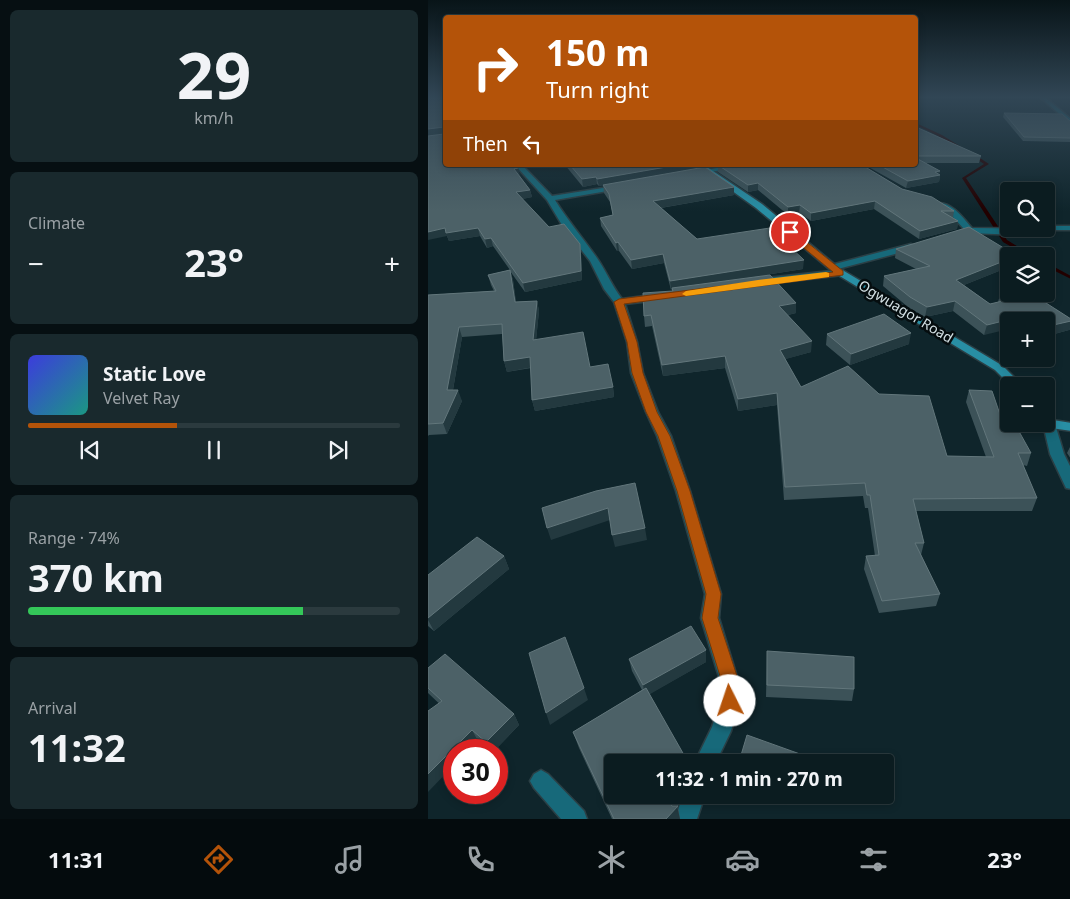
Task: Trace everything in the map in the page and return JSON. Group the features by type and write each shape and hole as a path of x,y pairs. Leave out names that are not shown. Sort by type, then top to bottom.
{"street":[{"path":"520,167 550,199 565,223 594,260 619,302 632,342 637,373 652,412 664,436 683,491 713,594 710,618 728,676 730,701 721,732 709,754"},
{"name":"Ogwuagor Road","path":"702,167 747,198 837,270 959,342 999,368 1008,377"},
{"path":"690,174 732,167"},
{"path":"550,199 625,186"},
{"path":"936,202 955,214 970,230"},
{"path":"1055,228 1070,228"},
{"path":"954,235 970,230 1000,231"},
{"path":"748,284 837,270 921,244"},
{"path":"619,302 673,295"},
{"path":"1055,424 1070,427"},
{"path":"1051,432 1057,454 1070,484"},
{"path":"541,781 576,819"},
{"path":"686,819 691,804"}],"building":[{"path":"443,135 443,167 517,167 514,169 530,190 516,192 549,227 564,224 580,244 581,271 523,283 491,238 485,239 478,228 446,233 445,228 428,232 428,136"},
{"path":"918,135 934,135 981,156 918,156"},
{"path":"1023,135 1071,135 1071,138 1024,137"},
{"path":"918,159 940,171 935,172 940,175 908,181 883,167 918,167"},
{"path":"572,167 666,167 597,179 596,177 582,179"},
{"path":"705,167 734,187 653,201 697,239 770,228 804,260 670,281 663,254 631,260 618,242 616,243 600,218 613,215 609,194 603,185"},
{"path":"721,167 865,167 902,189 932,197 954,211 941,211 958,221 920,231 875,201 811,213 800,205 788,207 758,183 748,185"},
{"path":"969,227 1002,247 1000,247 1000,263 956,280 990,304 1000,302 1044,302 1071,319 1071,321 1055,325 1055,312 1000,312 1000,322 987,325 955,301 927,307 910,297 884,276 930,266 896,249"},
{"path":"510,270 515,302 537,301 533,340 583,332 590,367 608,364 613,387 532,400 530,357 504,361 502,324 459,327 447,390 458,390 443,423 428,424 428,295 496,291 488,275"},
{"path":"770,275 796,303 779,306 812,341 780,350 801,387 848,366 879,394 929,396 947,456 994,457 969,390 992,391 1000,414 1000,432 1019,432 1031,453 1018,453 1037,498 913,499 924,543 915,543 940,594 882,601 866,556 879,555 870,495 867,495 865,483 785,487 777,393 738,399 725,356 662,365 651,315 644,316 643,293 673,291 672,288"},
{"path":"884,314 911,333 851,354 827,334"},
{"path":"635,483 645,528 612,535 608,508 547,528 542,508 596,491"},
{"path":"477,537 504,556 428,618 428,575"},
{"path":"691,626 706,650 643,685 629,659"},
{"path":"565,637 584,688 546,713 529,653"},
{"path":"767,651 854,657 854,689 767,685"},
{"path":"445,654 514,714 489,739 482,739 472,730 463,739 443,739 443,759 428,774 428,711 442,701 428,688 428,668"},
{"path":"646,688 683,754 604,754 604,798 573,732"},
{"path":"747,735 800,754 741,754"},
{"path":"607,804 671,804 672,806 678,806 666,819 614,819"}],"waterway":[{"path":"939,135 964,150"},
{"path":"973,155 987,164 964,178 1005,241 1015,247"},
{"path":"1055,269 1071,278"}],"slow traffic":[{"path":"686,294 758,282 826,275"}],"route":[{"path":"730,701 728,676 718,638 710,618 713,594 683,491 664,436 645,396 637,373 632,342 619,302 758,282 840,273 790,232"}]}
